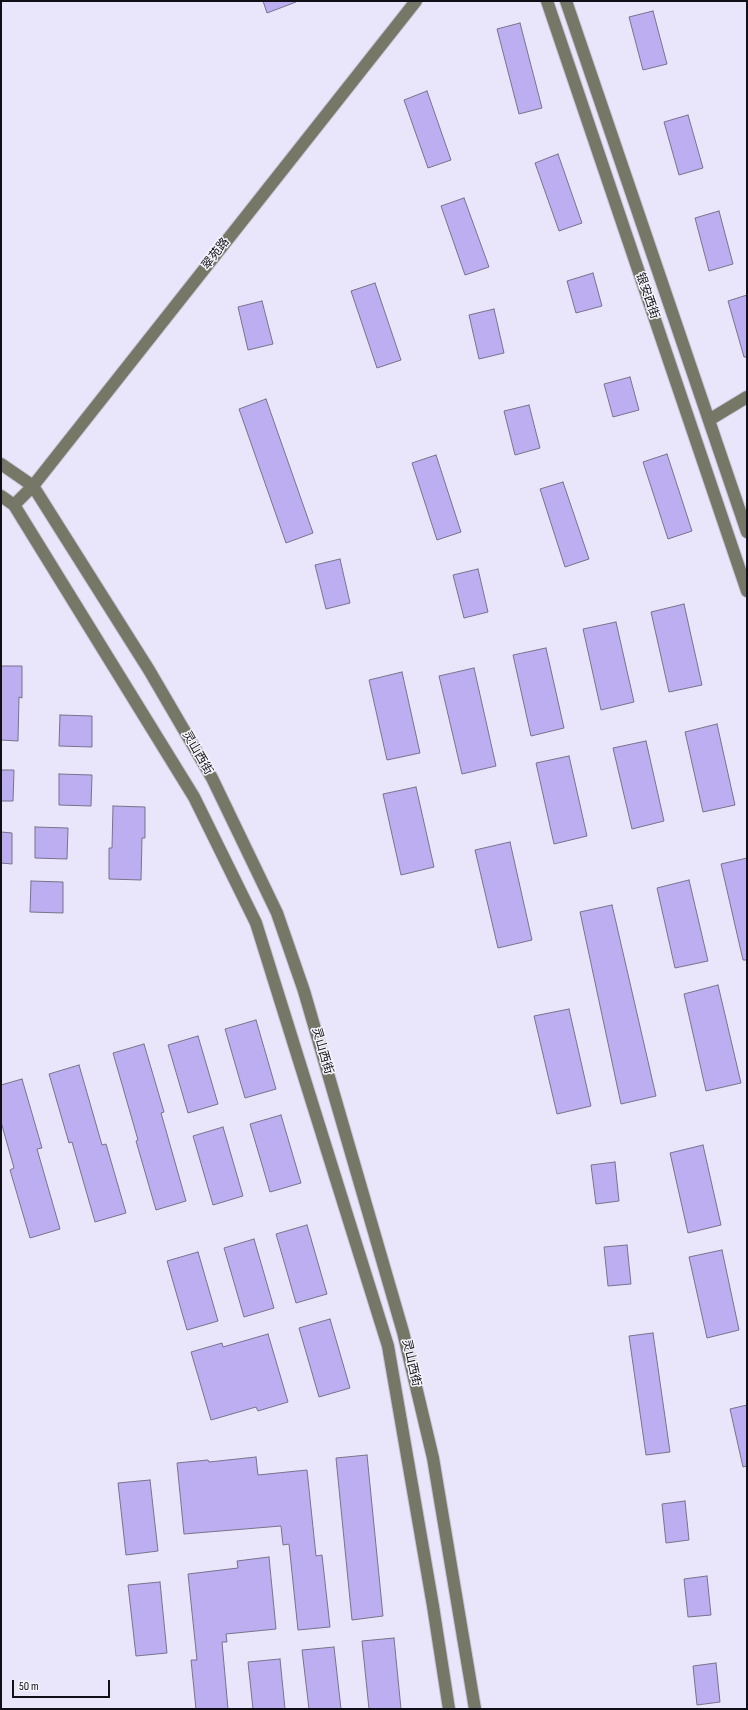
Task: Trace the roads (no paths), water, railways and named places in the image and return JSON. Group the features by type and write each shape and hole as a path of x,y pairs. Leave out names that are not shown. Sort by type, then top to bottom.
{"main road":[{"name":"翠苑路","path":"14,505 33,486 416,1"},
{"name":"银安西街","path":"547,1 747,591"},
{"name":"银安西街","path":"566,1 747,532"},
{"path":"709,420 747,398"},
{"name":"灵山西街","path":"1,464 33,486 149,670 212,778 277,913 304,991 403,1332 433,1458 474,1709"},
{"name":"灵山西街","path":"1,496 14,505 194,797 256,923 388,1346 433,1606 449,1709"}]}
